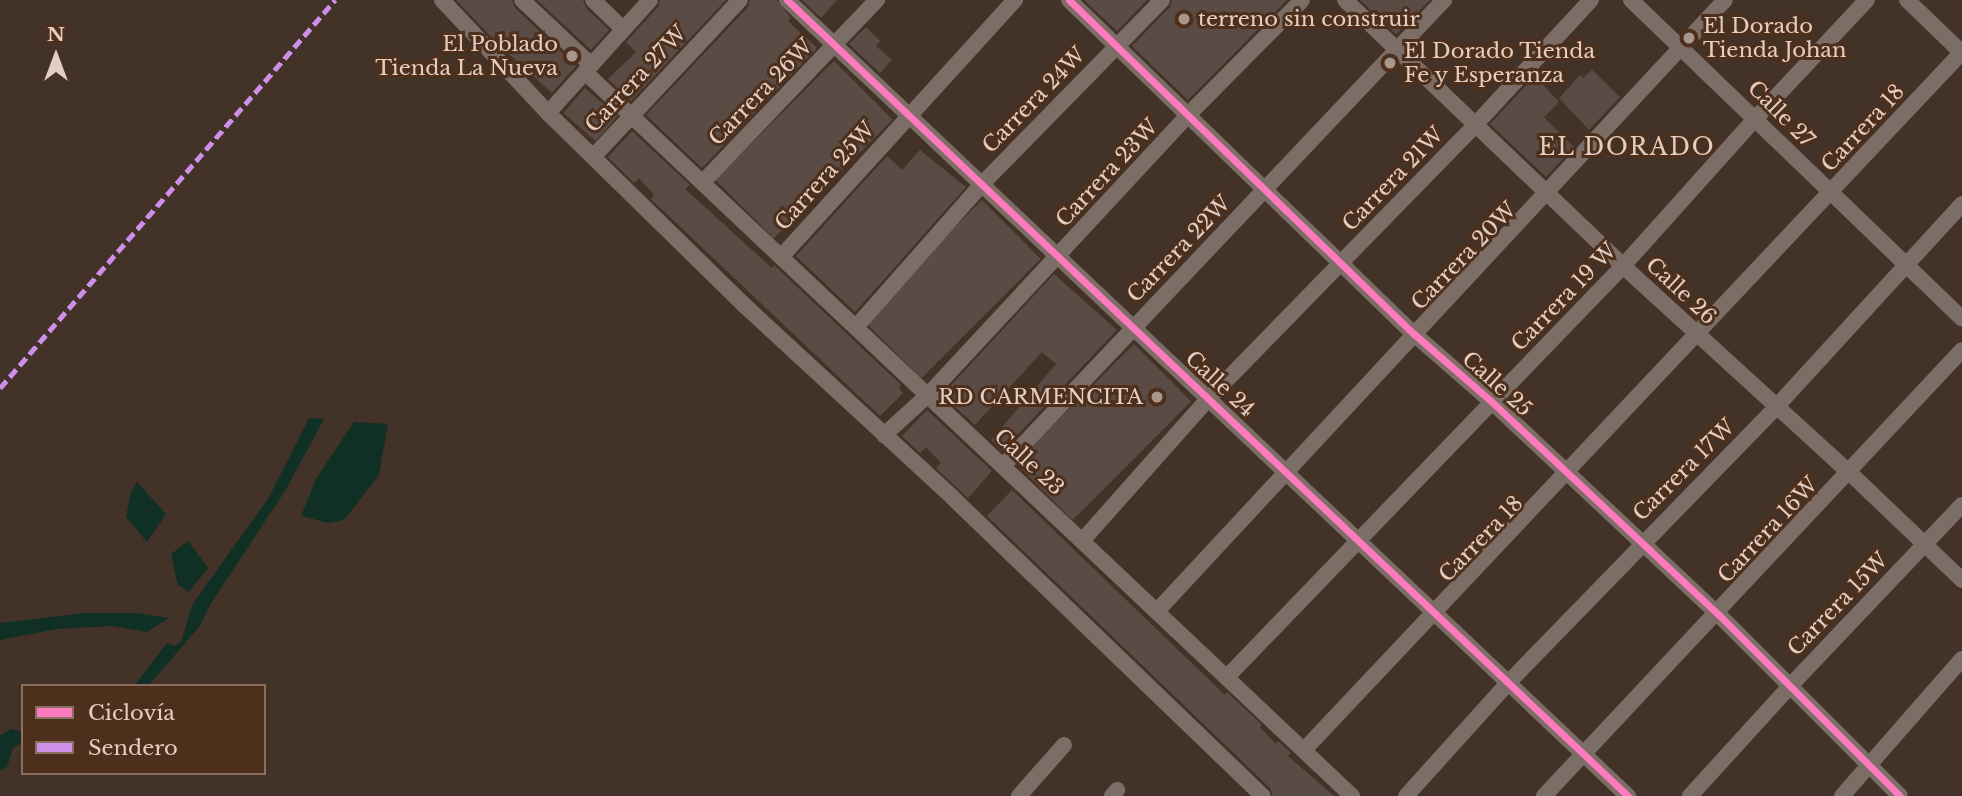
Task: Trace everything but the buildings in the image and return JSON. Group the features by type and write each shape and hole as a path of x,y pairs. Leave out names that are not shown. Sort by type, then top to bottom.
{"street":[{"path":"442,0 548,113 743,304 1263,796"},
{"name":"Calle 23","path":"522,0 632,115 1353,796"},
{"path":"593,0 623,29"},
{"path":"548,113 650,0"},
{"name":"Carrera 27W","path":"593,157 740,0"},
{"name":"Calle 24","path":"786,0 1628,796"},
{"name":"Carrera 26W","path":"702,182 877,0"},
{"name":"Carrera 25W","path":"781,257 906,116 1015,0"},
{"name":"Calle 25","path":"1069,0 1414,334 1492,402 1717,614 1900,796"},
{"name":"Carrera 24W","path":"856,327 982,184 1163,0"},
{"name":"Carrera 23W","path":"884,435 928,395 1187,116 1302,0"},
{"name":"Calle 26","path":"1345,0 1623,266 1777,405 1962,580"},
{"name":"Carrera 22W","path":"1003,467 1444,0"},
{"name":"Carrera 21W","path":"1082,541 1209,398 1476,124 1591,0"},
{"name":"Calle 27","path":"1631,0 1962,318"},
{"name":"Carrera 20W","path":"1157,611 1725,0"},
{"name":"Carrera 19 W","path":"1227,677 1623,266 1867,0"},
{"path":"1907,0 1962,52"},
{"name":"Carrera 18","path":"1304,750 1568,474 1962,52"},
{"name":"Carrera 17W","path":"1406,796 1508,683 1777,405 1962,204"},
{"name":"Carrera 16W","path":"1544,796 1850,473 1962,350"},
{"name":"Carrera 15W","path":"1690,796 1962,505"},
{"path":"1842,796 1962,660"},
{"path":"1019,796 1064,746"}],"shaded area":[{"path":"309,418 324,419 285,491 211,603 199,627 150,684 136,684 167,643 174,646 181,642 192,605 268,499"},
{"path":"354,422 388,424 379,475 344,520 329,523 301,516 316,479"},
{"path":"137,482 166,514 147,542 126,517 130,495"},
{"path":"188,541 208,568 189,592 178,585 171,554"},
{"path":"84,613 137,613 169,618 147,632 112,626 57,629 0,640 0,623"},
{"path":"11,729 21,732 21,743 13,748 7,767 0,771 0,735"}],"marked path":[{"path":"0,388 335,0"}],"cycle path":[{"path":"787,0 1628,796"},
{"path":"1069,0 1414,334 1492,402 1718,614 1900,796"}],"place":[{"name":"terreno sin construir","path":"1184,19"},
{"name":"El Dorado Tienda Johan","path":"1689,38"},
{"name":"El Poblado Tienda La Nueva","path":"572,56"},
{"name":"El Dorado Tienda Fe y Esperanza","path":"1390,63"},
{"name":"RD CARMENCITA","path":"1157,397"}],"district":[{"name":"EL DORADO","path":"1627,147"}]}
